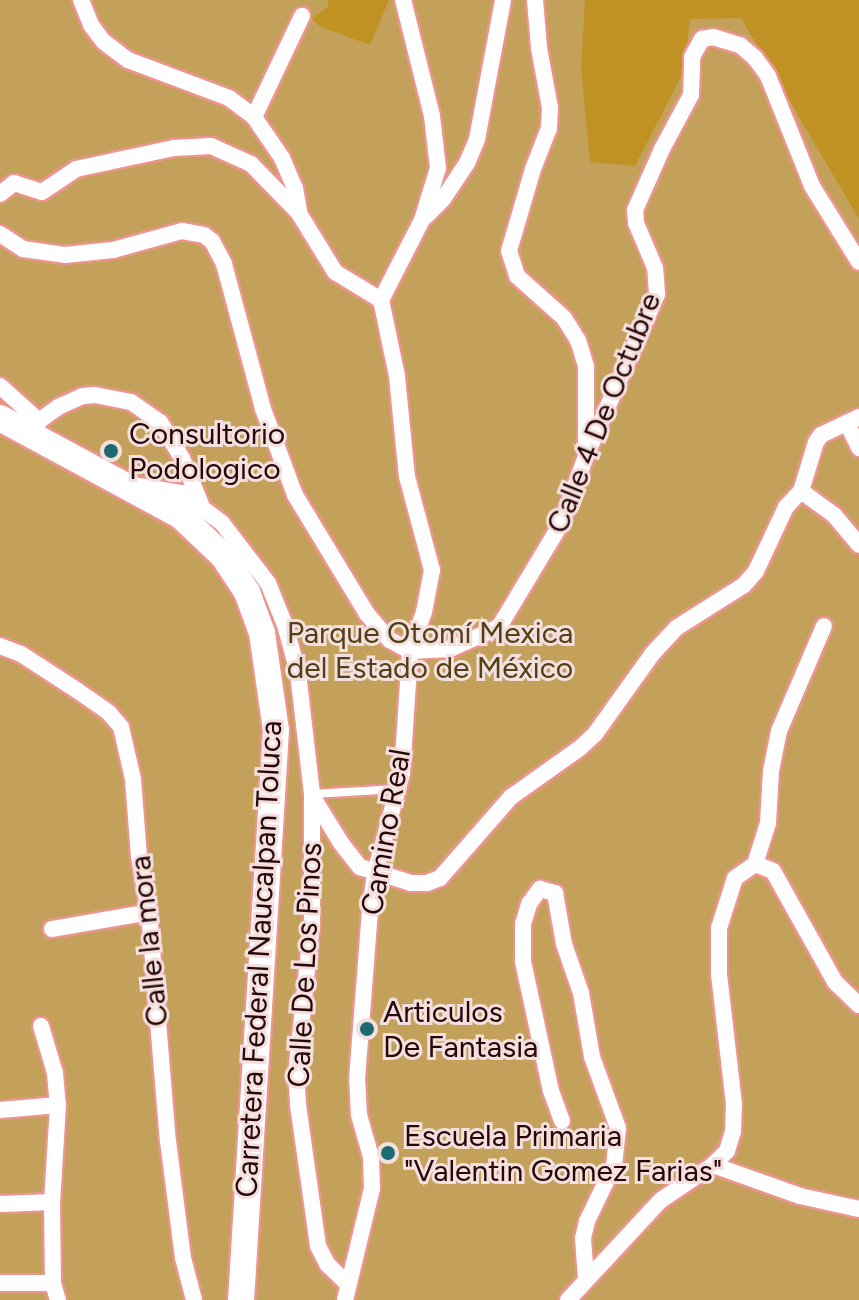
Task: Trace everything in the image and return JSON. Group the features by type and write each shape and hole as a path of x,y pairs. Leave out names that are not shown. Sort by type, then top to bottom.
{"main road":[{"name":"Carretera Federal Naucalpan Toluca","path":"0,418 35,428 181,516 224,557 247,592 262,633 272,683 276,730 241,1300"}],"street":[{"path":"81,0 91,25 104,42 128,60 229,98 254,117 289,171 300,215"},
{"path":"0,194 14,183 42,192 76,169 174,148 211,146 251,164 300,215 335,272 381,300 422,220 438,168 437,145 403,0"},
{"path":"422,220 443,199 467,163 477,139 503,0"},
{"path":"535,0 539,48 550,108 549,128 533,169 509,251 517,276 564,318 578,340 588,391 586,456"},
{"path":"254,117 302,16"},
{"name":"Calle 4 De Octubre","path":"410,651 450,649 499,627 562,522 586,456 657,294 655,268 636,223 635,210 655,162 691,95 695,46 702,39 726,39 755,58 768,76 812,186 859,262"},
{"path":"2,240 23,249 65,255 103,252 182,231 204,235 212,241 224,264 263,409 295,495 367,614 390,640 410,651"},
{"name":"Camino Real","path":"346,1292 362,1244 372,1188 373,1171 359,1115 357,1079 361,1001 375,873 398,789 410,651 424,612 432,570 407,477 397,376 381,300"},
{"path":"0,386 35,428 58,407 83,396 95,395 131,402 160,422 173,441 201,504"},
{"path":"312,794 360,867 411,883 427,883 440,878 511,797 595,734 653,653 676,628 744,585 756,571 786,507 801,491 821,435 853,420 859,448"},
{"name":"Calle De Los Pinos","path":"126,485 172,489 201,504 239,542 268,583 285,625 298,673 312,794 312,922 296,1074 298,1105 318,1246 346,1292"},
{"path":"801,491 834,515 859,545"},
{"path":"568,1300 661,1200 713,1165 727,1151 733,1131 734,1104 719,975 719,928 735,878 755,864 768,823 771,771 779,731 824,626"},
{"name":"Calle la mora","path":"0,646 21,654 78,691 109,713 121,727 133,779 139,857 149,912 168,1141 183,1258 194,1300"},
{"path":"755,864 773,871 835,982 859,1005"},
{"path":"562,1121 551,1091 523,961 523,924 534,893 540,889 555,893 564,944 581,993 592,1057 618,1128 614,1165 585,1230 586,1280"},
{"path":"52,929 149,912"},
{"path":"41,1026 55,1073 58,1105 52,1202 53,1283 58,1300"},
{"path":"0,1110 58,1105"},
{"path":"713,1165 800,1196 859,1209"},
{"path":"0,1204 52,1202"},
{"path":"0,1283 53,1283"}],"lane":[{"path":"312,794 398,789"}],"green space":[{"name":"Parque Otomí Mexica del Estado de México","path":"0,0 859,0 859,1300 0,1300"}],"shaded area":[{"path":"327,0 389,0 370,45 321,27 312,19 329,6"},
{"path":"585,0 859,0 859,219 741,18 690,19 684,71 635,166 590,162 581,68"}],"place":[{"name":"Consultorio Podologico","path":"111,451"},
{"name":"Articulos De Fantasia","path":"367,1029"},
{"name":"Escuela Primaria \"Valentin Gomez Farias\"","path":"388,1153"}]}
